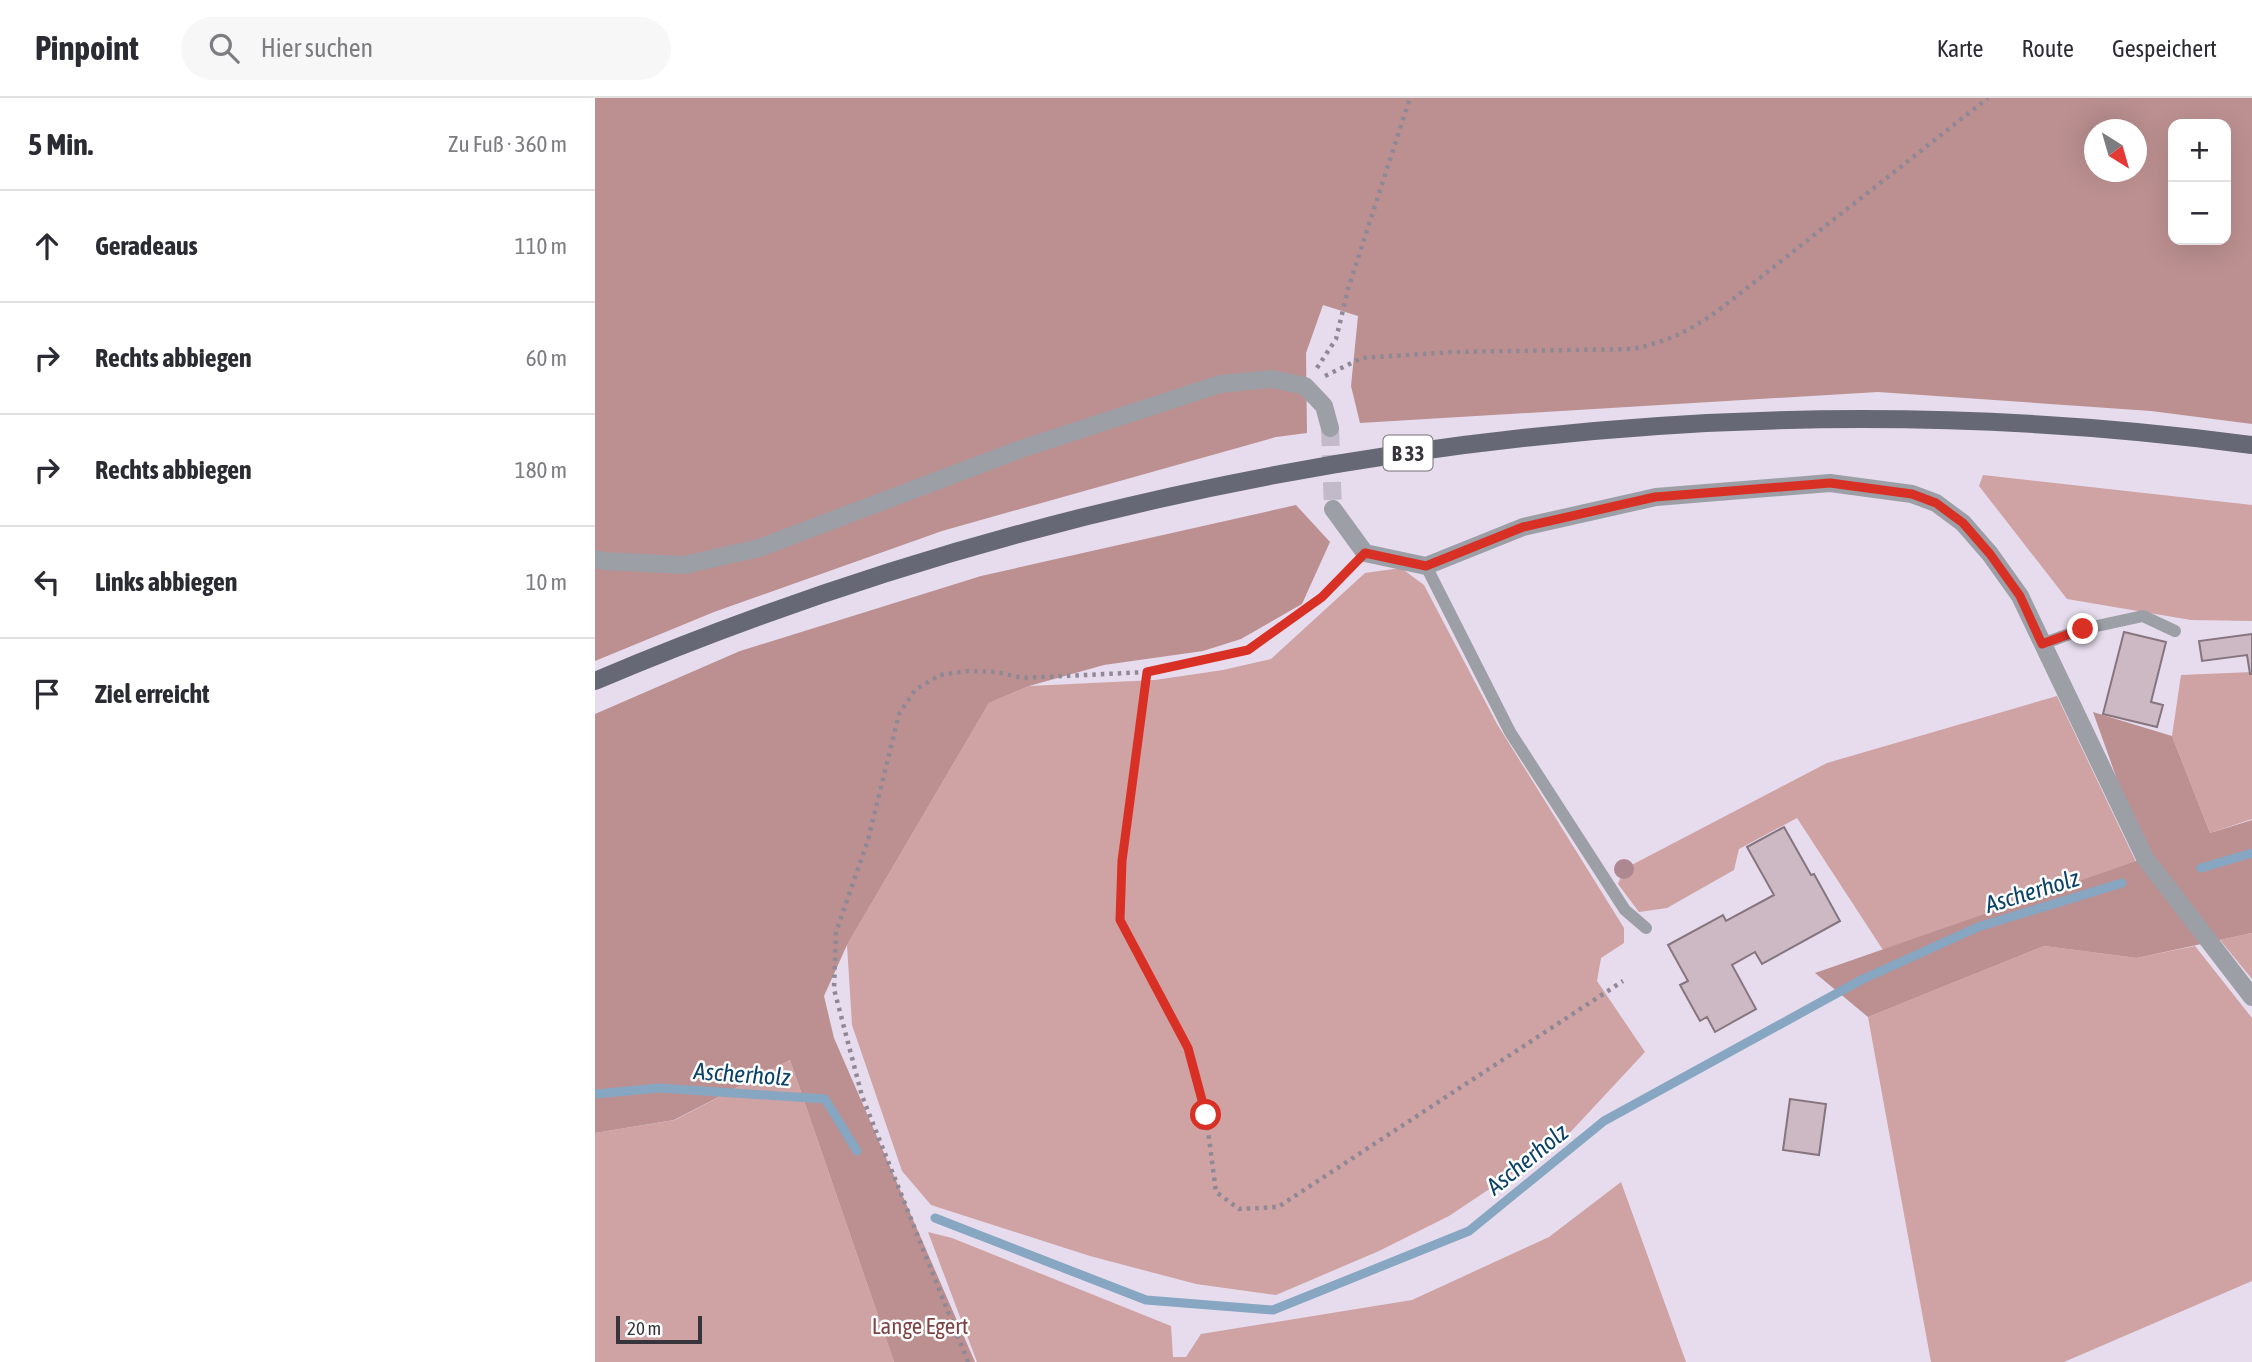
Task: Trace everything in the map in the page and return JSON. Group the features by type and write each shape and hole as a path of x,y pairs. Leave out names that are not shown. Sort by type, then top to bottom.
{"main road":[{"name":"B 33","path":"595,681 709,635 854,582 974,546 1180,494 1299,470 1402,454 1553,435 1707,424 1885,420 1962,421 2051,427 2165,435 2252,445"}],"street":[{"path":"595,558 604,561 684,565 759,548 1021,449 1220,384 1272,379 1305,386 1324,407 1330,428"},
{"path":"1333,509 1365,553 1426,566 1523,527 1655,497 1830,483 1912,494 1936,503 1963,523 1990,554 2020,596 2145,858 2252,997"}],"lane":[{"path":"1426,566 1510,732 1625,910 1646,928"},
{"path":"2042,644 2083,629 2143,616 2175,631"}],"path":[{"path":"1305,386 1336,339 1348,289 1410,98"},
{"path":"1305,386 1362,358 1453,352 1633,349 1663,342 1690,331 1988,98"},
{"path":"968,1362 862,1096 834,989 836,932 867,840 899,714 915,691 940,675 968,671 996,672 1023,678 1147,672 1248,650 1322,597 1365,553"},
{"path":"1147,672 1122,861 1120,920 1188,1048 1206,1115 1216,1192 1239,1209 1278,1207 1623,981"}],"shaded area":[{"path":"1983,475 2252,505 2252,621 2191,620 2067,599 1979,486"},
{"path":"1401,568 1424,585 1497,724 1624,928 1624,943 1601,958 1597,981 1645,1052 1564,1139 1449,1216 1379,1251 1276,1295 1196,1284 1090,1256 931,1205 902,1171 852,1025 847,945 989,703 1029,686 1155,680 1223,670 1271,659 1365,573"},
{"path":"2252,672 2252,819 2210,833 2172,736 2181,675"},
{"path":"2057,696 2136,862 1883,950 1797,818 1739,849 1734,870 1667,908 1639,912 1618,884 1624,869 1827,763"},
{"path":"2252,933 2252,979 2220,940"},
{"path":"2044,946 2137,958 2195,946 2252,1018 2252,1281 2064,1362 1931,1362 1868,1017"},
{"path":"790,1060 894,1362 595,1362 595,1133 675,1120"},
{"path":"1621,1182 1686,1362 977,1362 928,1232 952,1238 1171,1326 1173,1357 1186,1357 1201,1334 1412,1300 1549,1237"}],"green space":[{"path":"595,98 2252,98 2252,424 2151,411 1878,392 1360,423 1351,386 1358,316 1323,305 1306,353 1307,433 1276,437 942,531 714,612 595,661"},
{"name":"Lange Egert","path":"1296,505 1330,542 1302,604 1241,639 1203,651 1104,665 1029,686 989,703 847,945 824,996 834,1038 975,1362 894,1362 790,1060 674,1120 595,1133 595,714 740,651 981,576"},
{"path":"2093,712 2172,736 2210,833 2252,820 2252,933 2137,958 2044,946 1868,1017 1815,973 2145,858"}],"building":[{"path":"2124,632 2166,642 2151,702 2163,705 2157,727 2103,714"},
{"path":"2252,634 2252,674 2247,655 2202,661 2199,641"},
{"path":"1784,827 1840,921 1762,964 1755,952 1732,965 1756,1009 1715,1032 1707,1017 1700,1021 1680,985 1688,981 1668,945 1723,915 1726,921 1774,895 1747,847"},
{"path":"1790,1099 1826,1104 1819,1155 1783,1150"}],"waterway":[{"name":"Ascherholz","path":"2201,868 2252,853"},
{"name":"Ascherholz","path":"935,1218 1146,1300 1273,1310 1469,1231 1604,1121 1861,980 1978,927 2122,883"},
{"name":"Ascherholz","path":"595,1094 659,1088 825,1099 857,1151"}],"tunnel":[{"path":"1330,428 1333,509"}],"route":[{"path":"1206,1115 1188,1048 1120,920 1122,861 1147,672 1248,650 1322,597 1365,553 1426,566 1523,527 1655,497 1830,483 1912,494 1936,503 1963,523 1990,554 2020,596 2042,644 2083,629"}]}
